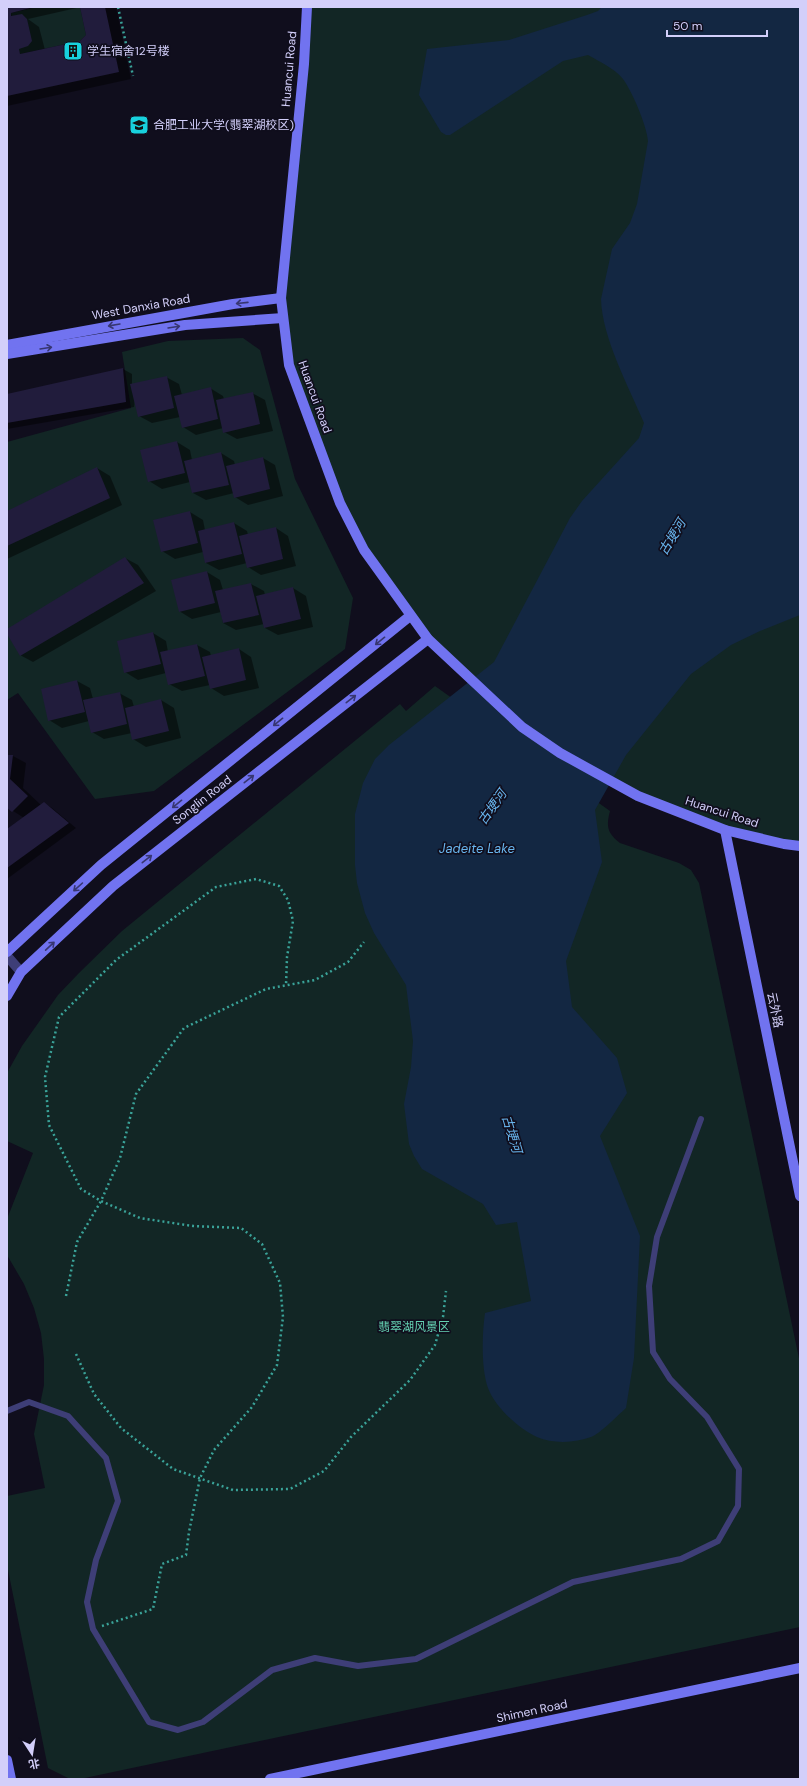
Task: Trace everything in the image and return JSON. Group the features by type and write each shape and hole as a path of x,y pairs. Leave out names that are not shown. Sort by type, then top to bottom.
{"street":[{"name":"Huancui Road","path":"307,7 304,64 281,298 283,318 289,365 340,503 364,550 428,639 522,727 560,753 638,796 725,830 784,844 800,846"},
{"name":"West Danxia Road","path":"7,345 233,304 281,298"},
{"name":"West Danxia Road","path":"7,354 185,325 283,318"},
{"name":"Songlin Road","path":"7,952 102,865 410,616"},
{"name":"Songlin Road","path":"9,989 21,972 113,886 428,639"},
{"name":"云外路","path":"725,830 800,1196"},
{"path":"7,956 21,972"},
{"name":"Shimen Road","path":"270,1779 800,1668"},
{"path":"7,1760 11,1779"}],"lane":[{"path":"7,1411 29,1402 68,1416 106,1458 118,1500 96,1560 87,1602 93,1629 149,1722 178,1730 203,1722 272,1670 315,1658 358,1666 416,1659 461,1639 574,1582 681,1559 718,1541 738,1506 739,1469 707,1417 670,1379 653,1352 649,1286 657,1236 701,1119"}],"path":[{"path":"118,7 132,76"},
{"path":"93,1629 153,1609 162,1564 186,1555 200,1478 214,1450 252,1407 277,1365 283,1317 280,1283 262,1244 242,1228 192,1226 140,1218 100,1201 81,1189 49,1125 45,1077 59,1017 116,960 216,887 256,879 279,886 288,900 293,921 286,957 286,986"},
{"path":"66,1296 77,1242 100,1201 120,1158 136,1094 184,1028 266,989 315,980 348,962 364,942"},
{"path":"76,1354 94,1394 121,1428 173,1469 233,1490 290,1489 324,1471 352,1437 410,1380 434,1345 443,1317 446,1291"}],"green space":[{"path":"37,7 80,7 86,35 80,41 20,54 11,13"},
{"path":"307,7 800,7 800,846 740,834 638,796 451,662 364,550 289,365 283,318"},
{"path":"243,338 260,350 295,479 353,598 345,649 154,791 95,799 18,693 7,700 7,442 131,408 122,352 168,341"},
{"name":"翡翠湖风景区","path":"435,686 610,811 608,821 609,829 612,836 620,843 679,863 691,870 699,883 800,1363 800,1627 80,1779 70,1779 48,1768 7,1565 7,1496 45,1488 34,1434 44,1385 44,1359 41,1333 34,1308 24,1284 7,1255 7,1219 33,1153 7,1141 7,1073 22,1046 58,995 122,931 400,704 406,711"}],"water":[{"name":"Jadeite Lake","path":"602,7 800,7 800,615 760,631 731,645 691,674 626,755 595,810 602,862 566,961 572,1007 617,1058 627,1093 600,1136 640,1236 634,1358 626,1408 604,1428 591,1437 578,1441 557,1442 537,1437 523,1429 508,1417 491,1395 484,1371 483,1331 485,1313 531,1301 517,1222 496,1225 483,1204 422,1169 409,1144 404,1104 411,1067 413,1041 406,985 374,933 365,913 357,883 355,865 355,814 363,783 375,759 389,745 494,662 570,518 582,501 639,438 644,423 611,346 606,330 601,299 612,249 630,223 637,204 648,141 645,127 638,109 631,92 623,79 611,68 588,55 563,61 450,135 446,135 441,132 419,95 427,49 509,40 587,15 598,11"}],"building":[{"name":"学生宿舍12号楼","path":"7,7 34,7 11,13 11,16 22,14 27,19 32,41 28,46 19,49 20,54 80,41 86,35 80,7 105,7 119,72 7,96"},
{"path":"123,368 126,402 7,423 7,394"},
{"path":"167,376 174,408 138,417 130,384"},
{"path":"211,387 218,419 182,428 174,396"},
{"path":"253,392 260,424 223,433 216,400"},
{"path":"177,441 185,473 148,482 140,450"},
{"path":"221,452 229,485 192,493 184,461"},
{"path":"263,457 270,489 234,498 226,466"},
{"path":"97,467 110,498 7,546 7,511"},
{"path":"190,511 198,543 161,552 153,520"},
{"path":"234,522 242,554 205,563 198,531"},
{"path":"276,527 283,559 247,568 239,536"},
{"path":"125,557 144,583 20,656 7,634 7,629"},
{"path":"207,571 215,603 179,612 171,580"},
{"path":"251,583 259,615 223,623 215,591"},
{"path":"293,587 301,619 264,628 256,596"},
{"path":"153,632 161,664 124,673 117,641"},
{"path":"197,644 205,676 168,685 160,652"},
{"path":"239,648 246,680 210,689 202,657"},
{"path":"77,680 85,712 48,721 41,689"},
{"path":"120,692 127,724 91,733 83,700"},
{"path":"161,699 169,731 132,740 125,708"},
{"path":"7,755 13,755 10,779 28,796 12,812 7,808"},
{"path":"44,802 69,823 7,868 7,829"}],"place":[{"name":"学生宿舍12号楼","path":"73,51"},
{"name":"合肥工业大学(翡翠湖校区)","path":"139,125"}],"water label":[{"name":"古埂河","path":"672,537"},
{"name":"古埂河","path":"492,807"},
{"name":"古埂河","path":"512,1134"}]}
